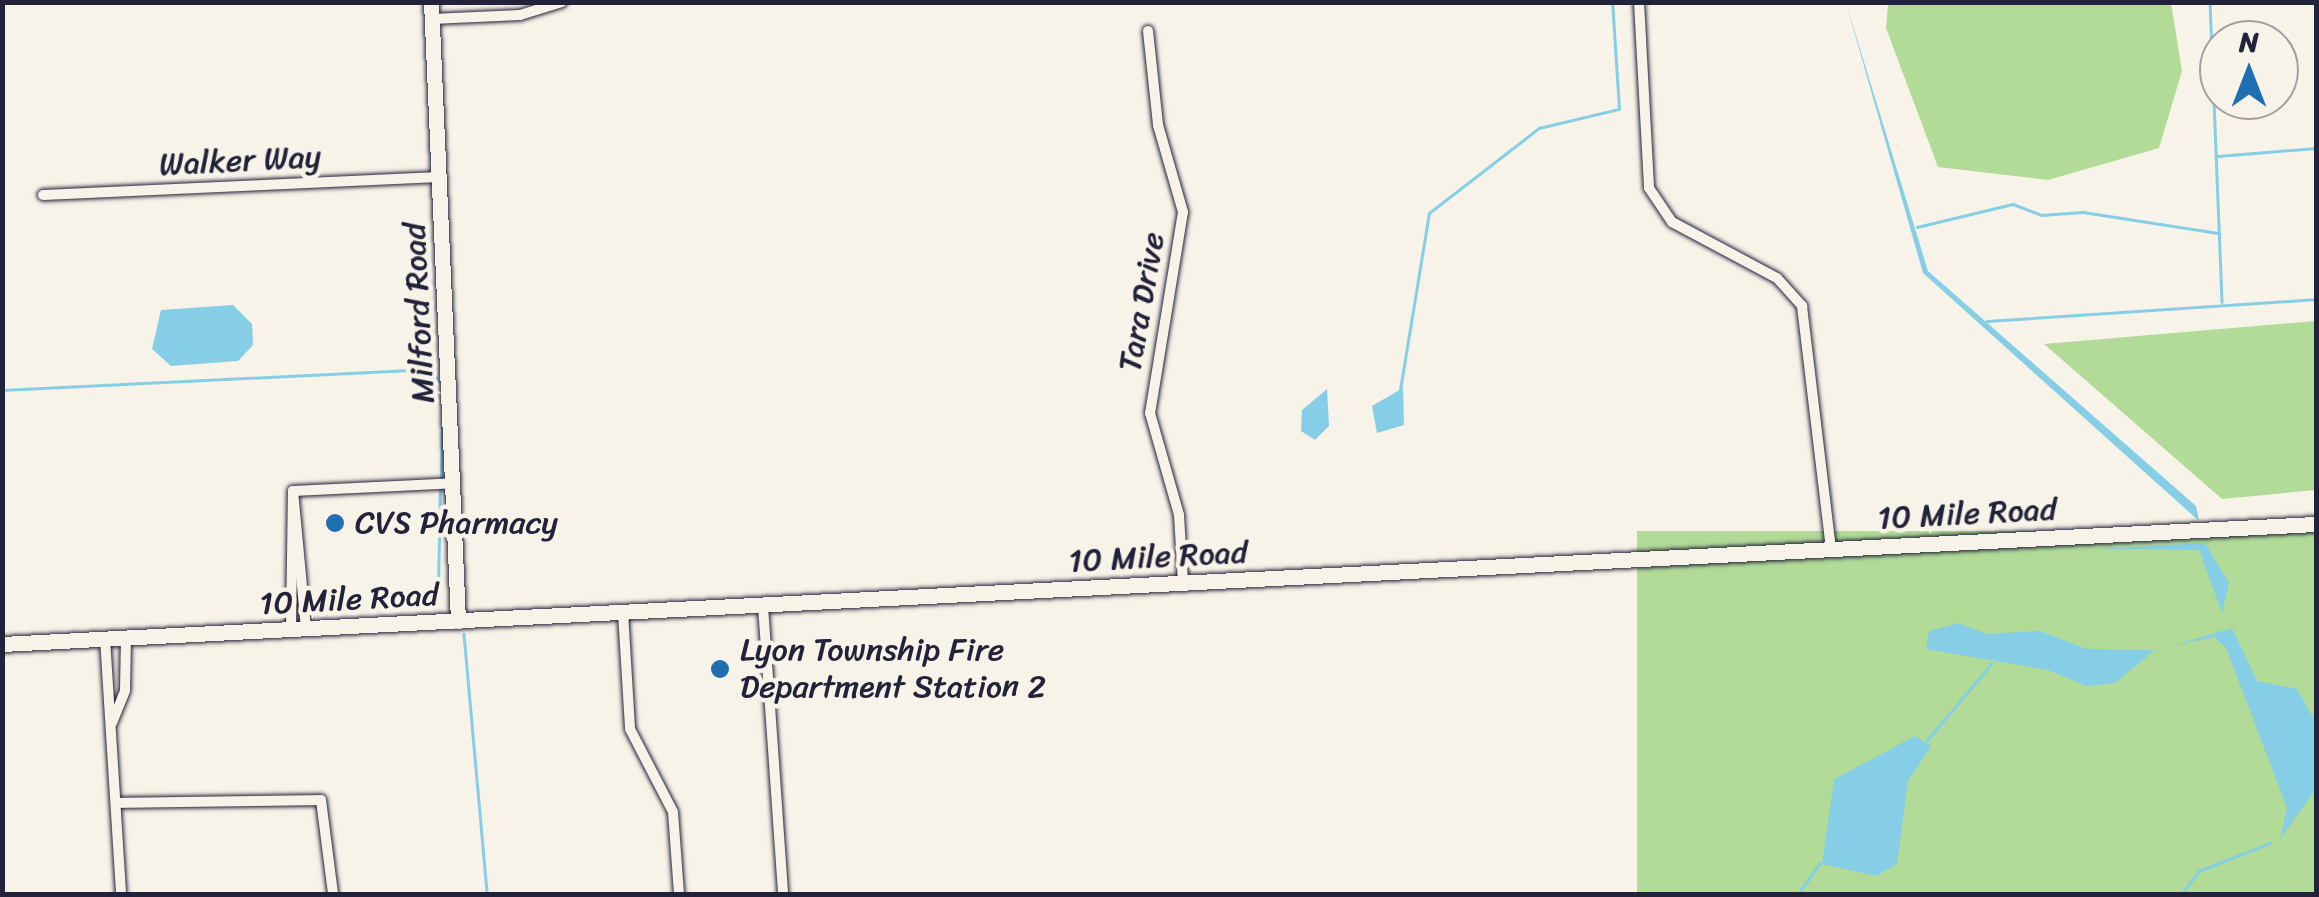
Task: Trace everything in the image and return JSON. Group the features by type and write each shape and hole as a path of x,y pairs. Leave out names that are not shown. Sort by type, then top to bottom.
{"main road":[{"name":"Milford Road","path":"431,10 458,622"},
{"name":"10 Mile Road","path":"2,644 2316,524"}],"street":[{"path":"431,10 520,15 562,2"},
{"path":"1639,2 1649,188 1672,222 1777,278 1802,306 1831,548"},
{"name":"Tara Drive","path":"1148,31 1158,125 1183,212 1150,416 1179,516 1183,583"},
{"name":"Walker Way","path":"43,195 440,177"},
{"path":"298,630 293,491 454,483"},
{"path":"764,606 783,894"},
{"path":"623,612 630,728 673,812 680,894"},
{"path":"105,638 121,894"},
{"path":"111,724 125,690 126,638"},
{"path":"116,803 321,800 333,894"}],"green space":[{"path":"1888,3 2171,3 2182,71 2159,148 2048,180 1938,167 1886,28"},
{"path":"2316,321 2316,490 2222,499 2044,344"},
{"path":"1637,531 2316,531 2316,894 1637,894"}],"water":[{"path":"1846,3 1928,271 2196,506 2199,521 1923,273"},
{"path":"233,305 252,324 253,345 238,361 171,366 152,349 161,310"},
{"path":"1403,388 1404,425 1377,433 1372,406"},
{"path":"1327,389 1329,426 1315,440 1301,431 1302,410"},
{"path":"2205,543 2229,583 2222,613 2199,550 2097,549"},
{"path":"1958,623 1987,634 2040,631 2087,649 2155,650 2115,683 2086,686 2048,670 1926,649 1929,631"},
{"path":"2232,628 2257,681 2297,689 2316,723 2316,789 2280,839 2287,808 2226,648 2214,637 2171,646"},
{"path":"1915,736 1931,746 1908,781 1897,864 1876,876 1822,864 1834,779"}],"waterway":[{"path":"1400,390 1429,213 1539,128 1619,109 1612,2"},
{"path":"2210,2 2222,302"},
{"path":"2218,156 2316,148"},
{"path":"1917,227 2013,204 2041,215 2083,212 2219,233"},
{"path":"1987,321 2316,299"},
{"path":"2,390 430,369 439,381"},
{"path":"441,480 442,428"},
{"path":"438,588 440,488"},
{"path":"464,634 487,894"},
{"path":"1927,740 1992,663"},
{"path":"2181,894 2199,871 2270,843"},
{"path":"1798,894 1820,863"}],"place":[{"name":"CVS Pharmacy","path":"335,523"},
{"name":"Lyon Township Fire Department Station 2","path":"720,669"}]}
